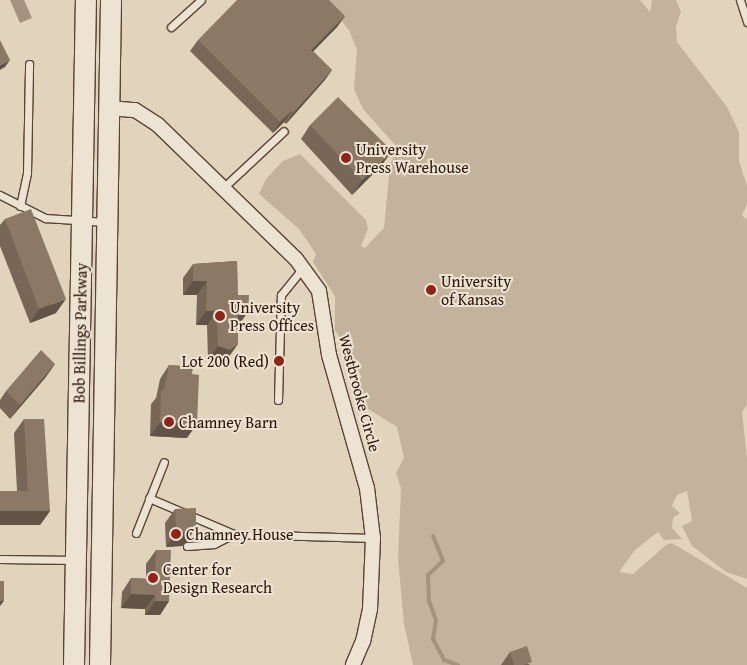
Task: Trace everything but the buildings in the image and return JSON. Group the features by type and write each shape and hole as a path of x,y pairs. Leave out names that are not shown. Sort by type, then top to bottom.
{"main road":[{"name":"Bob Billings Parkway","path":"74,665 86,0"},
{"name":"Bob Billings Parkway","path":"100,665 111,0"}],"street":[{"name":"Westbrooke Circle","path":"110,108 135,110 148,116 303,268 319,291 329,355 367,488 372,538 370,609 363,641 353,665"}],"lane":[{"path":"171,26 200,0"},
{"path":"740,0 747,22"},
{"path":"20,206 28,173 29,64"},
{"path":"223,188 284,131"},
{"path":"0,195 45,218 108,222"},
{"path":"278,400 282,295 303,268"},
{"path":"136,533 164,462"},
{"path":"149,498 234,534 372,538"},
{"path":"187,546 214,544 234,534"},
{"path":"0,559 76,560"}],"shaded area":[{"path":"10,0 24,0 32,18 20,23"},
{"path":"324,0 640,0 650,12 652,0 676,0 681,12 676,26 677,42 727,107 739,132 739,161 747,186 747,204 742,215 747,220 747,405 742,412 747,458 747,579 726,572 692,546 682,526 692,521 687,491 677,495 672,506 680,513 673,518 672,528 682,539 664,540 658,532 635,550 619,572 633,574 666,545 672,543 747,588 747,665 413,665 404,624 398,559 401,488 396,473 404,458 397,427 354,400 352,383 362,377 335,330 335,296 313,262 316,254 299,229 259,194 266,179 283,161 300,154 366,220 368,229 361,246 365,248 384,228 390,165 397,147 363,109 354,89 357,50 349,30"}],"waterway":[{"path":"433,536 443,561 428,575 429,601 436,620 433,639 444,660 458,665"}],"place":[{"name":"University Press Warehouse","path":"346,158"},
{"name":"University of Kansas","path":"431,290"},
{"name":"University Press Offices","path":"220,316"},
{"name":"Lot 200 (Red)","path":"279,361"},
{"name":"Chamney Barn","path":"169,422"},
{"name":"Chamney House","path":"176,534"},
{"name":"Center for Design Research","path":"153,578"}]}
